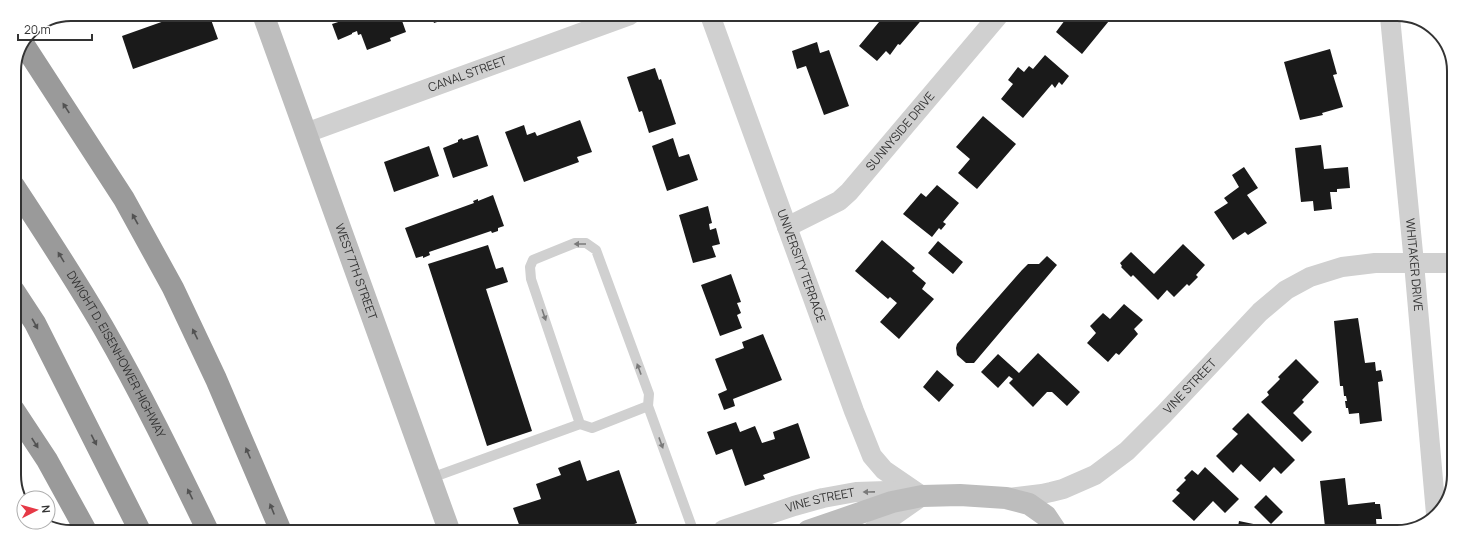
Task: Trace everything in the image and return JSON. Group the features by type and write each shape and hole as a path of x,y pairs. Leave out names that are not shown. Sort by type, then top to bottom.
{"highway":[{"path":"26,49 124,199 173,288 216,379 278,525"},
{"name":"DWIGHT D. EISENHOWER HIGHWAY","path":"21,197 56,250 103,327 146,406 205,525"},
{"path":"21,302 35,323 137,525"},
{"path":"21,421 47,460 83,525"}],"street":[{"name":"WEST 7TH STREET","path":"266,21 447,525"},
{"name":"CANAL STREET","path":"306,133 614,21"},
{"name":"UNIVERSITY TERRACE","path":"712,21 854,411 872,456 884,470 922,496"},
{"name":"SUNNYSIDE DRIVE","path":"787,227 832,204 849,192 994,21"},
{"name":"WHITAKER DRIVE","path":"1390,21 1435,507"},
{"name":"VINE STREET","path":"825,525 892,502 922,496 960,494 1006,498 1042,494 1063,489 1095,475 1127,451 1260,312 1286,290 1310,277 1342,268 1375,263 1447,263"},
{"name":"VINE STREET","path":"738,525 794,506 823,498 856,492 887,491 922,496"},
{"path":"881,525 922,496"},
{"path":"1006,498 1029,504 1046,516 1052,525"}],"lane":[{"path":"580,424 531,279 530,267 533,260 575,243 586,243 596,250 649,394 648,406 691,525"},
{"path":"431,478 580,424 592,428 648,406"}],"building":[{"path":"164,21 212,21 218,39 133,69 122,36"},
{"path":"341,21 402,21 406,32 390,38 391,41 367,50 361,34 358,35 357,31 338,40 332,24"},
{"path":"880,21 921,21 900,45 898,44 890,55 886,51 877,61 859,46"},
{"path":"1064,21 1109,21 1082,54 1056,32"},
{"path":"817,42 820,53 829,50 849,106 824,115 806,66 797,69 792,51"},
{"path":"1330,49 1337,74 1333,75 1343,107 1322,113 1323,115 1300,120 1284,62"},
{"path":"1045,55 1069,76 1062,85 1059,82 1055,88 1052,84 1023,118 1001,99 1013,84 1008,80 1018,67 1024,72 1029,66 1033,69"},
{"path":"655,68 659,80 661,79 676,124 649,133 642,111 639,112 627,77"},
{"path":"983,116 1016,144 977,189 958,173 970,159 956,147"},
{"path":"580,120 592,152 577,157 579,162 524,182 505,132 524,125 527,135 535,132 537,136"},
{"path":"478,135 488,166 453,178 443,148 458,142 458,140 462,138 463,140"},
{"path":"673,138 679,157 689,154 698,180 667,191 652,146"},
{"path":"1321,145 1324,169 1348,167 1350,188 1337,189 1337,192 1330,192 1332,209 1314,211 1313,201 1301,202 1295,148"},
{"path":"429,146 439,176 394,192 384,162"},
{"path":"1244,167 1258,188 1247,195 1267,223 1248,235 1245,232 1233,240 1214,212 1228,203 1224,198 1239,187 1232,175"},
{"path":"937,185 959,203 943,222 946,224 941,230 939,228 932,237 903,214 921,193 926,197"},
{"path":"493,195 504,226 498,228 498,231 492,233 491,231 429,252 430,255 423,258 423,256 416,258 405,228 474,203 473,201 478,199 478,201"},
{"path":"708,206 712,223 709,224 710,230 716,228 720,244 712,246 716,257 693,263 679,215"},
{"path":"882,240 915,268 912,271 926,283 922,289 934,299 899,339 880,322 897,303 890,297 888,299 855,271"},
{"path":"938,241 963,262 953,274 928,253"},
{"path":"1183,244 1205,265 1196,275 1198,277 1189,286 1187,284 1174,297 1167,290 1158,300 1133,275 1131,277 1121,267 1122,266 1120,263 1131,252 1154,274"},
{"path":"488,245 496,269 503,267 508,282 486,289 532,431 487,446 428,264"},
{"path":"1047,256 1057,265 974,363 966,363 957,355 957,344 1028,264 1039,264"},
{"path":"731,274 741,302 737,303 741,313 737,315 742,328 720,336 701,285"},
{"path":"1124,304 1143,320 1134,329 1138,334 1119,355 1116,353 1108,362 1087,343 1096,333 1090,326 1103,313 1110,319"},
{"path":"1358,318 1365,363 1375,362 1376,371 1381,370 1383,381 1378,382 1382,421 1360,424 1359,413 1349,414 1348,408 1346,408 1345,401 1347,401 1346,396 1344,396 1343,386 1340,386 1334,321"},
{"path":"763,334 782,380 733,399 735,406 724,410 718,394 727,390 715,359 744,348 742,342"},
{"path":"1038,353 1080,392 1067,406 1052,392 1047,392 1033,407 1009,383 1013,379 1009,376 998,388 981,372 998,354 1019,373"},
{"path":"1296,359 1319,382 1302,400 1304,402 1293,413 1312,432 1302,442 1261,402 1269,395 1267,392 1280,379 1278,377"},
{"path":"937,370 954,385 939,402 923,387"},
{"path":"1248,413 1295,460 1281,474 1274,467 1260,482 1241,464 1233,473 1216,456 1238,434 1232,429"},
{"path":"736,422 740,432 755,426 762,443 775,439 773,432 798,423 810,458 763,475 765,479 745,486 732,449 716,455 707,432"},
{"path":"580,460 587,481 619,470 637,523 632,525 519,525 513,508 541,499 536,484 561,475 558,468"},
{"path":"1205,467 1239,499 1225,513 1213,501 1194,521 1172,501 1180,493 1176,490 1186,480 1184,478 1192,470 1198,475"},
{"path":"1345,478 1348,505 1375,502 1375,504 1380,504 1382,519 1376,519 1376,525 1325,525 1320,481"},
{"path":"1266,495 1283,512 1271,524 1254,507"},
{"path":"1239,521 1258,525 1238,525"}]}
